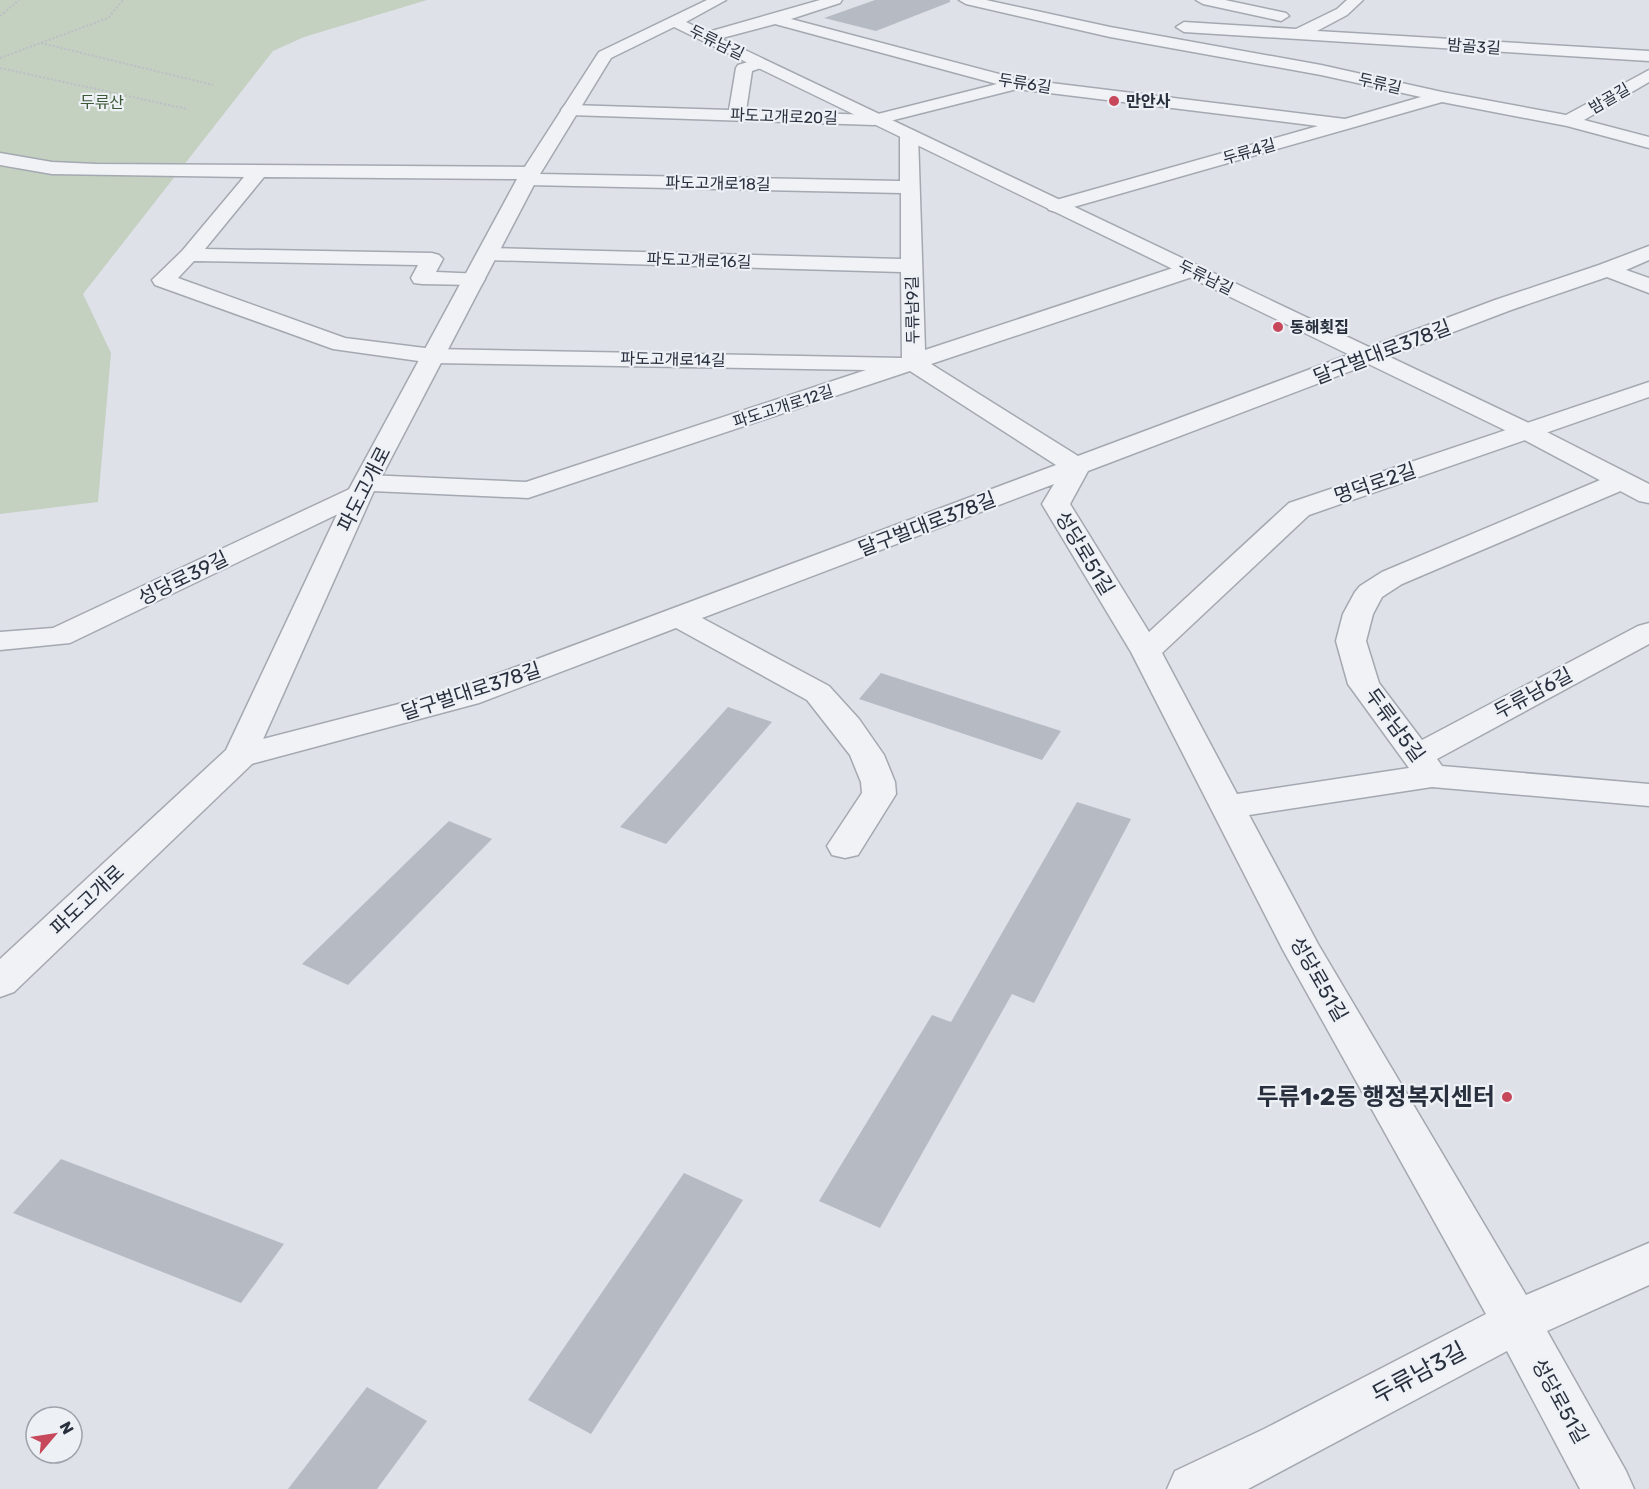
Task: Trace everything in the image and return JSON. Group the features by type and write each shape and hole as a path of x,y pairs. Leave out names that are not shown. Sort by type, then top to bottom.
{"street":[{"path":"706,38 836,0"},
{"name":"두류길","path":"966,0 1110,32 1263,59 1569,122 1649,143"},
{"path":"1019,12 1048,0"},
{"path":"1203,0 1319,25"},
{"path":"1263,59 1298,34 1342,12 1356,0"},
{"name":"파도고개로","path":"1,981 240,756 363,488 528,176 604,55 708,1"},
{"name":"두류6길","path":"775,19 1017,84 1344,124"},
{"name":"두류남길","path":"673,21 874,120 1526,431 1649,495"},
{"name":"두류길","path":"1110,32 1179,26 1298,34"},
{"name":"밤골3길","path":"1298,34 1649,56"},
{"name":"두류남길","path":"737,114 744,68 760,63"},
{"name":"밤골길","path":"1569,122 1649,75"},
{"name":"파도고개로20길","path":"570,110 874,120 995,92 1017,84"},
{"name":"두류4길","path":"1056,206 1442,97"},
{"name":"두류남9길","path":"909,135 914,363 1077,467"},
{"name":"파도고개로18길","path":"0,159 52,168 96,170 528,176 909,187"},
{"path":"189,255 259,171"},
{"name":"달구벌대로378길","path":"240,756 468,696 1371,357 1503,305 1607,270 1649,252"},
{"name":"파도고개로16길","path":"487,254 911,266"},
{"path":"189,255 432,259 422,278 474,279"},
{"name":"파도고개로14길","path":"189,255 163,280 341,344 433,356 914,363"},
{"name":"파도고개로12길","path":"363,488 528,490 1190,270"},
{"path":"1607,270 1649,286"},
{"name":"명덕로2길","path":"1146,652 1299,509 1649,389"},
{"name":"성당로51길","path":"1077,467 1056,504 1146,652 1302,950 1516,1322 1608,1489"},
{"name":"두류남5길","path":"1621,481 1392,578 1370,592 1358,614 1351,641 1364,684 1425,766 1649,795"},
{"name":"성당로39길","path":"0,640 59,637 363,488"},
{"path":"678,617 818,693 836,712 877,772 880,786 879,794 845,846"},
{"name":"두류남6길","path":"1226,807 1425,766 1649,632"},
{"name":"두류남3길","path":"1192,1489 1282,1446 1516,1322 1649,1263"}],"path":[{"path":"0,16 19,0"},
{"path":"0,58 108,18 123,0"},
{"path":"41,43 213,85"},
{"path":"0,68 188,109"}],"green space":[{"name":"두류산","path":"0,0 427,0 304,37 273,51 83,294 111,353 98,502 0,514"}],"building":[{"path":"875,0 950,0 950,2 876,31 824,18"},
{"path":"881,673 1061,731 1042,760 859,699"},
{"path":"728,707 772,722 666,844 620,827"},
{"path":"1077,802 1131,819 1034,1003 1012,994 880,1228 819,1201 932,1015 951,1022"},
{"path":"449,821 492,839 348,985 302,964"},
{"path":"61,1159 284,1244 241,1303 13,1213"},
{"path":"684,1173 743,1200 591,1434 528,1400"},
{"path":"367,1387 427,1421 377,1489 288,1489"}],"place":[{"name":"만안사","path":"1114,101"},
{"name":"동해횟집","path":"1278,327"},
{"name":"두류1·2동 행정복지센터","path":"1507,1097"}]}
